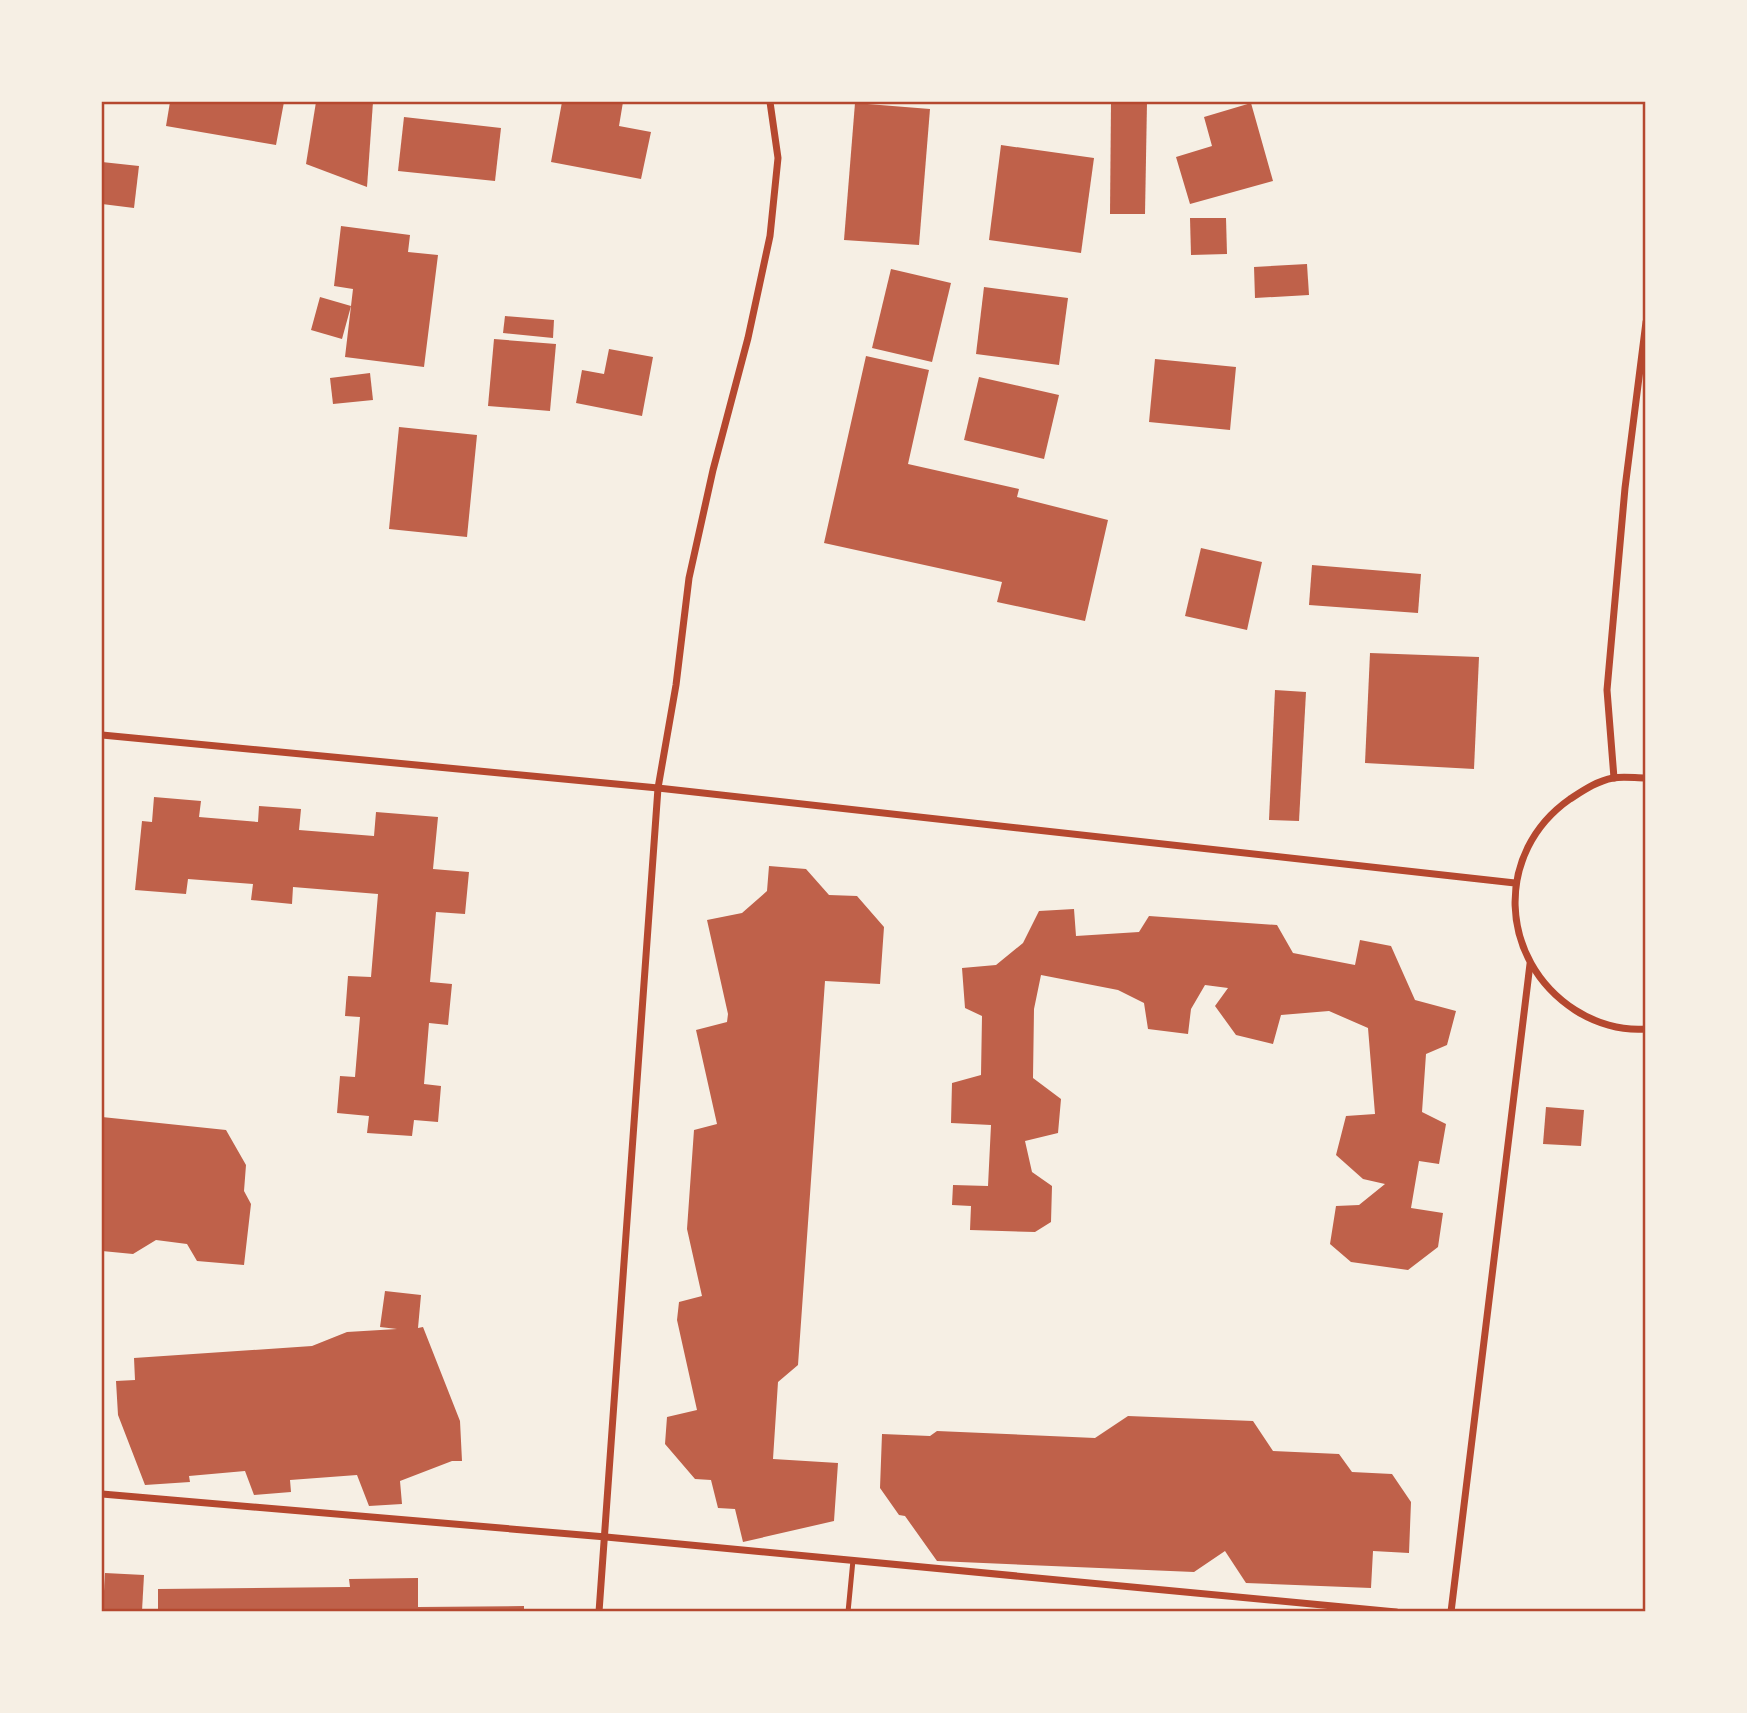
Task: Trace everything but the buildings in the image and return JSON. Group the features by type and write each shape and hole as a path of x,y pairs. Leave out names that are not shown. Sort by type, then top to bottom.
{"street":[{"path":"599,1612 658,788 676,685 689,578 770,236 778,158 770,102"},
{"path":"1614,778 1607,690 1625,488 1646,323"},
{"path":"102,735 658,788 1516,883"},
{"path":"1646,778 1614,778 1589,786 1554,810 1529,844 1516,883 1516,925 1530,964 1556,997 1591,1020 1632,1031 1646,1029"},
{"path":"1451,1612 1530,964"},
{"path":"102,1494 606,1537 1396,1612"}],"lane":[{"path":"848,1612 853,1560"}]}
